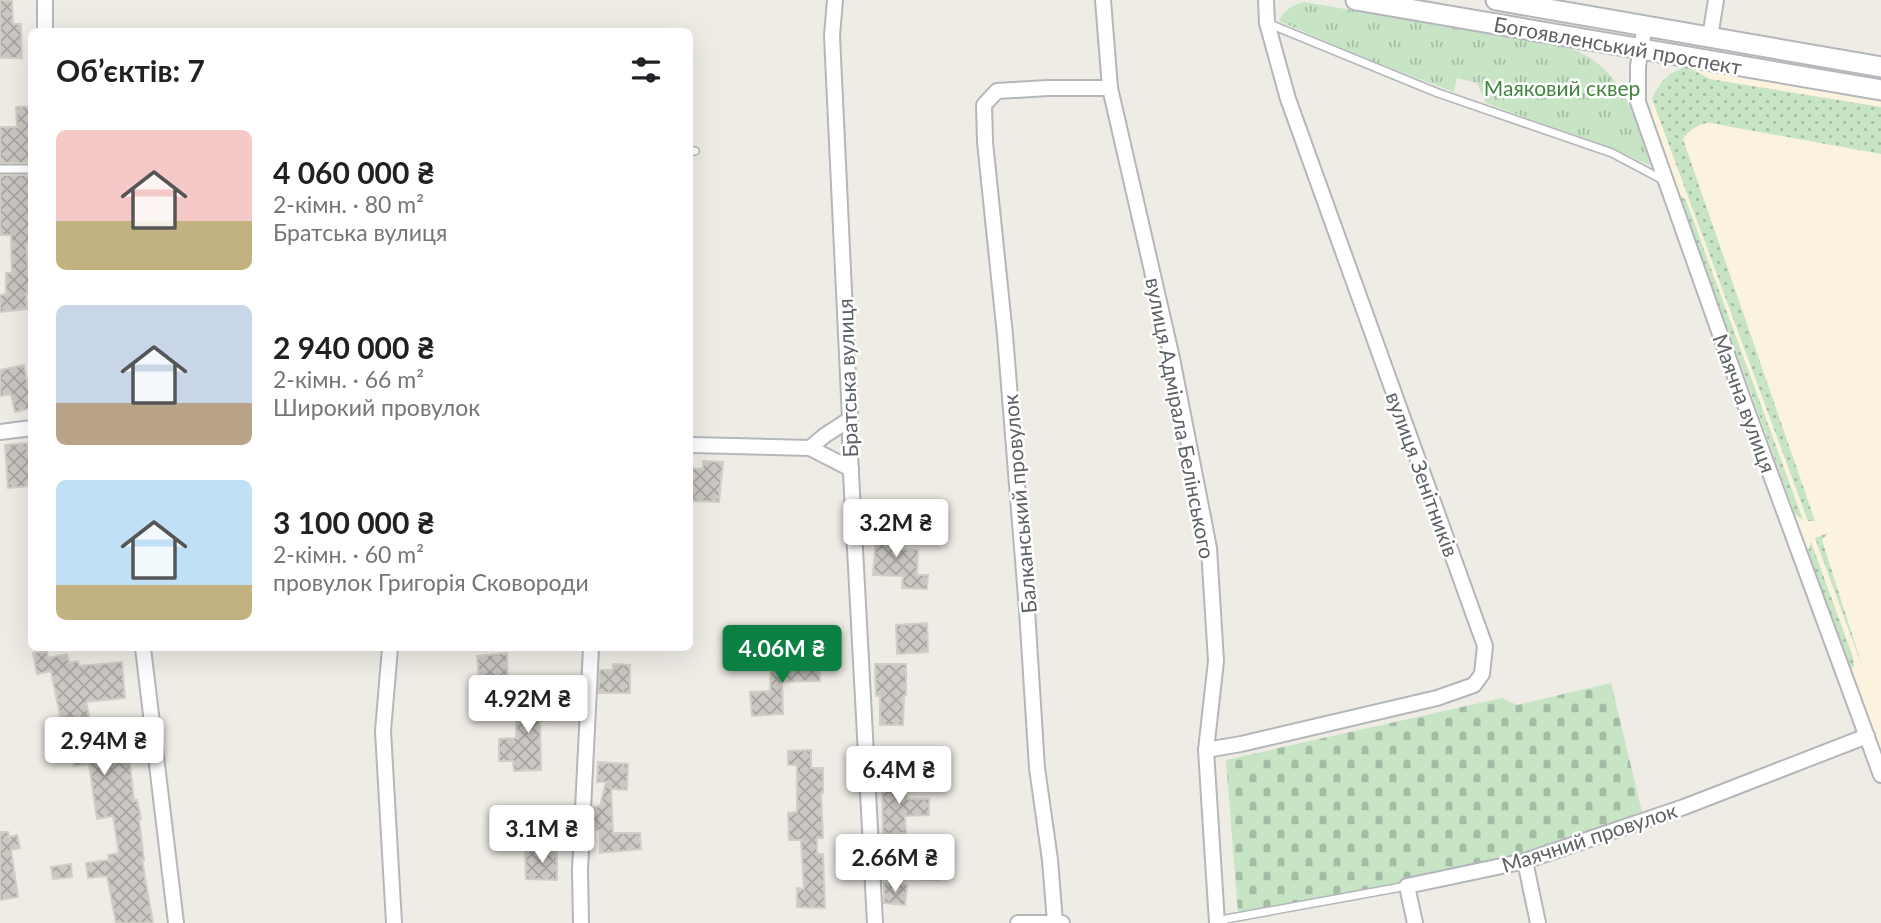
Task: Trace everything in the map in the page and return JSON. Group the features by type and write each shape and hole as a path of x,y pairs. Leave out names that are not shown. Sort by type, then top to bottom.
{"main road":[{"name":"Богоявленський проспект","path":"1356,0 1881,90"},
{"name":"Богоявленський проспект","path":"1496,0 1881,67"}],"street":[{"path":"45,0 46,28"},
{"name":"Братська вулиця","path":"835,0 832,36 874,923"},
{"name":"вулиця Адмірала Белінського","path":"1103,0 1110,88 1172,358 1209,548 1216,661 1206,750 1219,923"},
{"name":"вулиця Зенітників","path":"1206,750 1437,698 1474,685 1482,674 1485,646 1288,99 1266,23 1266,0"},
{"path":"1710,37 1716,0"},
{"name":"Маячна вулиця","path":"1645,25 1638,66 1639,102 1665,182 1881,775"},
{"name":"Балканський провулок","path":"1059,922 1037,768 1027,610 1005,335 985,142 984,105 997,91 1110,88"},
{"path":"810,448 850,419"},
{"path":"0,432 28,428"},
{"path":"693,445 810,448 851,469"},
{"path":"143,651 176,923"},
{"path":"390,651 383,731 394,923"},
{"path":"580,923 580,870 591,651"},
{"name":"Маячний провулок","path":"1408,886 1525,861 1684,807 1867,736"},
{"path":"1525,861 1538,923"},
{"path":"1408,886 1415,923"},
{"path":"1018,923 1059,922"}],"lane":[{"path":"1266,23 1438,93 1612,153 1665,182"},
{"path":"0,169 28,169"},
{"name":"Маячний провулок","path":"1219,923 1226,919 1408,886"}],"shaded area":[{"path":"1686,66 1881,100 1881,751 1652,117 1652,99 1658,86 1676,70"}],"green space":[{"name":"Маяковий сквер","path":"1304,2 1563,46 1583,54 1600,65 1623,93 1651,166 1614,149 1486,103 1477,83 1457,78 1454,92 1367,59 1279,21 1289,8"},
{"path":"1686,66 1710,79 1881,107 1881,154 1710,123 1695,128 1683,139 1815,521 1808,521 1652,99 1665,79"},
{"path":"1679,195 1686,200 1803,520 1795,514"},
{"path":"1828,533 1822,540 1863,669 1815,538"},
{"path":"1811,542 1853,657 1854,666 1851,669 1808,551"},
{"path":"1611,683 1642,812 1522,856 1410,881 1238,913 1226,760 1502,698 1517,705"}],"building":[{"path":"0,0 12,0 13,24 21,24 22,58 0,58"},
{"path":"28,106 28,163 0,163 0,127 17,127 16,107"},
{"path":"0,175 28,175 27,309 0,312 0,295 6,294 6,273 12,273 11,235 0,235"},
{"path":"24,365 28,409 15,412 11,394 0,396 0,370"},
{"path":"27,443 28,486 8,488 5,445"},
{"path":"703,461 723,462 719,502 693,501 693,468 703,469"},
{"path":"874,522 892,522 893,549 918,550 917,575 928,575 927,589 902,588 903,576 873,575"},
{"path":"927,623 928,652 897,654 896,625"},
{"path":"47,651 48,658 67,654 69,663 78,661 79,666 122,662 125,698 86,702 92,729 96,729 97,741 127,737 134,801 137,800 141,819 142,860 153,923 116,923 107,876 88,878 86,863 109,860 108,855 119,853 113,816 97,819 89,764 74,766 67,731 63,731 51,671 37,674 33,653"},
{"path":"507,653 508,688 480,690 477,656"},
{"path":"771,660 819,661 820,681 782,682 783,714 752,716 750,692 770,691"},
{"path":"613,664 630,665 630,693 598,693 600,670 613,670"},
{"path":"875,664 906,664 903,725 880,725 880,696 876,696"},
{"path":"558,700 558,720 540,721 541,770 514,771 513,761 499,761 499,739 516,738 516,701"},
{"path":"811,750 811,768 823,768 823,838 817,838 817,854 823,854 825,908 797,907 797,888 804,889 801,840 789,840 788,813 797,812 797,765 788,765 788,751"},
{"path":"598,762 628,764 627,790 611,789 613,833 640,833 641,849 600,853 600,830 592,830 593,807 600,806 606,782 597,782"},
{"path":"882,778 907,779 906,799 929,799 929,815 905,816 906,833 883,834"},
{"path":"0,832 8,832 9,837 17,835 20,848 11,850 18,897 0,900"},
{"path":"557,849 557,880 526,879 525,851"},
{"path":"914,858 939,859 938,880 913,879"},
{"path":"71,864 72,877 53,879 51,867"},
{"path":"884,883 907,885 905,905 884,903"}]}
